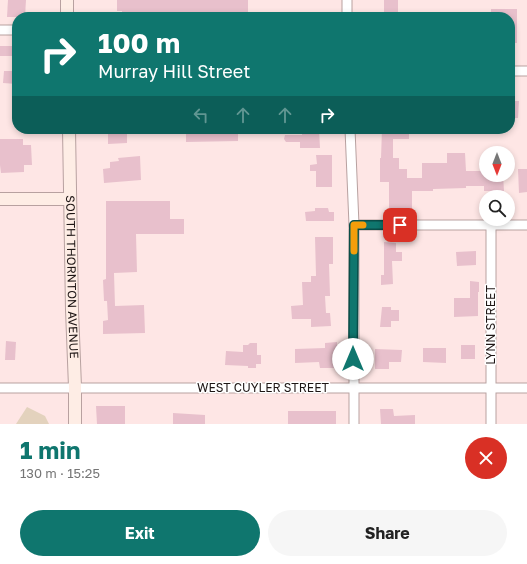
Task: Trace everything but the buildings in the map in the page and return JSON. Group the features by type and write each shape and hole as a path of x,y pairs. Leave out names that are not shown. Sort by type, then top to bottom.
{"main road":[{"path":"67,0 67,12"},
{"name":"SOUTH THORNTON AVENUE","path":"69,134 75,424"},
{"path":"0,199 70,199"}],"street":[{"path":"347,0 347,12"},
{"path":"0,30 12,30"},
{"path":"515,71 527,70"},
{"path":"350,134 354,225 354,424"},
{"path":"354,225 479,226"},
{"path":"515,225 527,225"},
{"name":"LYNN STREET","path":"491,226 491,424"},
{"name":"WEST CUYLER STREET","path":"0,388 527,388"}],"shaded area":[{"path":"27,407 45,416 49,424 16,424"}],"slow traffic":[{"path":"354,251 354,225 363,225"}],"route":[{"path":"353,359 354,225 400,225"}]}
